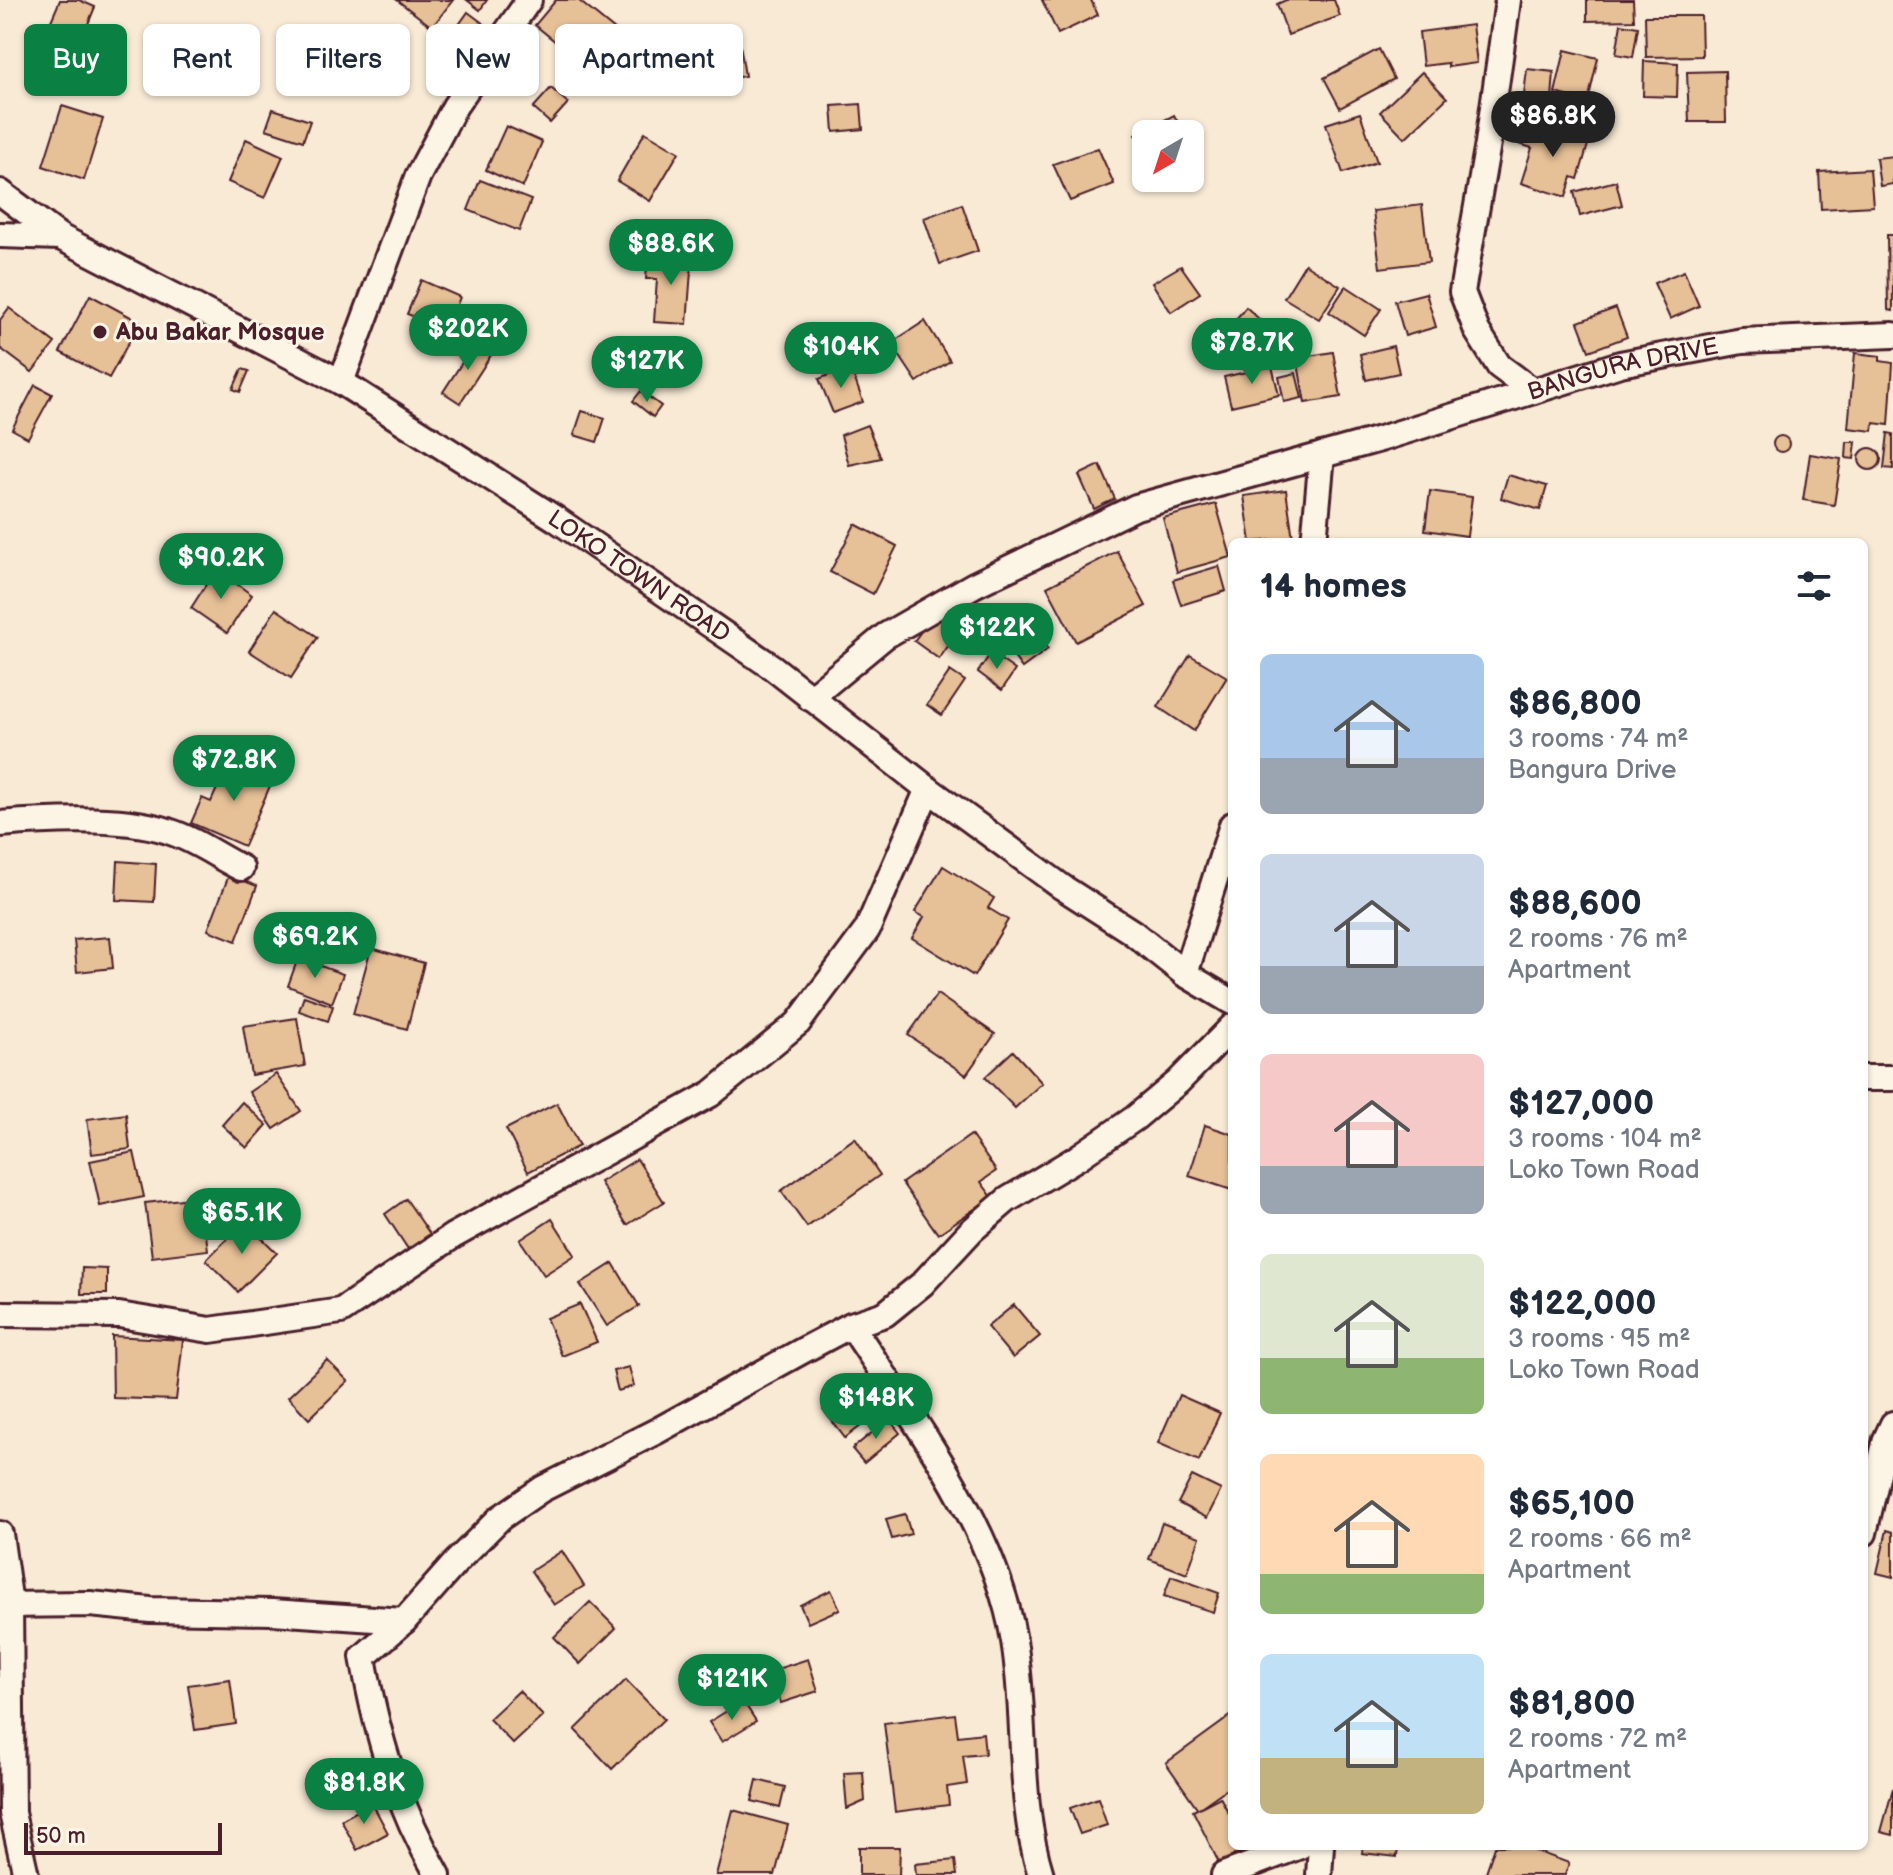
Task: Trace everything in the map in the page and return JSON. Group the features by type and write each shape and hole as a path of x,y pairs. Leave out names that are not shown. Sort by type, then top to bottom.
{"street":[{"path":"341,382 418,176 455,106 529,0"},
{"name":"BANGURA DRIVE","path":"1508,0 1488,143 1462,292 1477,331 1499,366 1533,391 1633,361 1742,341 1893,335"},
{"path":"0,192 60,237"},
{"name":"LOKO TOWN ROAD","path":"0,235 60,237 341,382 569,527 772,667 928,789 1062,887 1132,932 1185,974 1228,1000"},
{"path":"810,698 885,636 974,585 1136,507 1533,391"},
{"path":"1314,538 1322,455"},
{"path":"0,1314 119,1315 210,1330 341,1311 453,1236 711,1094 798,1023 867,930 928,789"},
{"path":"0,824 123,823 152,826 187,838 241,868"},
{"path":"1185,974 1228,838"},
{"path":"438,1875 394,1785 374,1719 363,1657 404,1621 500,1518 542,1489 657,1431 851,1325 885,1314 922,1284 971,1231 1007,1200 1135,1118 1178,1082 1228,1031"},
{"path":"1868,1078 1893,1078"},
{"path":"851,1325 978,1527 1002,1595 1014,1638 1022,1707 1025,1784 1033,1851 1041,1875"},
{"path":"1868,1516 1886,1439 1893,1424"},
{"path":"0,1534 12,1683 5,1772 26,1875"},
{"path":"5,1604 272,1612 404,1621"},
{"path":"1224,1875 1290,1850"},
{"path":"1319,1875 1321,1850"}],"building":[{"path":"60,0 79,0 95,7 88,24 50,24"},
{"path":"397,0 453,0 434,24 428,24"},
{"path":"467,0 487,0 480,10"},
{"path":"556,0 578,0 607,24 555,24 555,41 536,24"},
{"path":"1042,0 1091,0 1098,15 1058,34"},
{"path":"1286,0 1334,0 1340,16 1288,35 1277,4"},
{"path":"1587,0 1633,0 1634,20 1587,21"},
{"path":"468,12 484,24 460,24"},
{"path":"1645,16 1701,16 1702,56 1646,57"},
{"path":"1621,24 1638,27 1633,57 1616,54"},
{"path":"1472,25 1477,63 1423,66 1419,32"},
{"path":"1379,49 1394,79 1340,108 1324,78"},
{"path":"1565,50 1598,58 1588,101 1555,93"},
{"path":"1644,61 1678,63 1677,97 1643,96"},
{"path":"1527,69 1554,72 1552,98 1524,95"},
{"path":"1725,71 1726,122 1689,122 1687,72"},
{"path":"1422,72 1447,98 1405,138 1380,112"},
{"path":"551,88 555,96 560,96 568,103 550,123 533,108"},
{"path":"861,104 863,129 834,132 832,106"},
{"path":"62,106 103,119 84,180 43,166"},
{"path":"273,109 310,121 303,141 266,129"},
{"path":"1360,113 1377,162 1343,173 1326,124"},
{"path":"1539,122 1589,141 1578,179 1572,177 1566,197 1521,183 1532,148 1519,144 1523,132 1535,136"},
{"path":"506,126 542,142 523,187 486,170"},
{"path":"645,132 679,152 650,201 617,181"},
{"path":"246,139 283,156 265,198 228,182"},
{"path":"1098,148 1114,184 1070,201 1053,164"},
{"path":"1893,156 1893,184 1880,186 1876,158"},
{"path":"1870,169 1873,206 1821,209 1819,172"},
{"path":"480,180 531,200 519,231 468,210"},
{"path":"1616,181 1622,205 1580,216 1574,192"},
{"path":"962,204 978,251 940,264 924,218"},
{"path":"1422,205 1429,262 1380,268 1373,211"},
{"path":"1887,235 1893,235 1893,311 1888,310"},
{"path":"648,254 692,257 687,324 654,322 657,279 646,279"},
{"path":"1305,264 1340,286 1319,319 1284,298"},
{"path":"1181,266 1200,293 1171,312 1152,283"},
{"path":"1684,271 1699,306 1670,319 1654,283"},
{"path":"421,280 460,297 455,310 464,314 456,334 442,328 439,336 420,328 423,320 407,314"},
{"path":"1346,286 1381,309 1364,335 1329,312"},
{"path":"1426,293 1436,327 1405,336 1395,301"},
{"path":"90,295 140,322 109,378 60,352"},
{"path":"1246,307 1269,328 1259,340 1236,319"},
{"path":"9,308 55,343 32,372 0,348 0,320"},
{"path":"1616,308 1627,337 1589,351 1578,322"},
{"path":"925,321 950,361 917,382 891,343"},
{"path":"476,341 493,352 460,403 443,392"},
{"path":"654,342 679,342 679,364 654,363"},
{"path":"1393,346 1399,373 1366,380 1360,354"},
{"path":"1333,352 1341,397 1305,403 1297,358"},
{"path":"1855,353 1880,356 1880,361 1893,363 1889,425 1874,423 1873,431 1848,428"},
{"path":"850,366 863,402 833,413 819,379"},
{"path":"1272,366 1279,395 1231,406 1224,377"},
{"path":"242,369 249,371 240,392 233,389"},
{"path":"1296,373 1302,398 1284,402 1279,377"},
{"path":"35,385 52,394 28,438 12,429"},
{"path":"641,391 661,406 653,417 633,401"},
{"path":"582,411 605,418 597,442 574,435"},
{"path":"867,425 881,458 849,465 841,435"},
{"path":"1888,433 1893,434 1893,469 1884,468"},
{"path":"1778,436 1784,436 1789,444 1787,450 1778,452 1773,447 1773,441"},
{"path":"1847,442 1856,442 1854,459 1846,458"},
{"path":"1870,448 1878,451 1881,459 1878,467 1870,470 1862,467 1859,459 1862,451"},
{"path":"1810,454 1841,459 1834,505 1803,500"},
{"path":"1100,465 1115,499 1094,509 1079,475"},
{"path":"1508,475 1547,486 1540,510 1501,498"},
{"path":"1286,490 1293,538 1250,538 1244,496"},
{"path":"1430,491 1472,497 1467,536 1425,530"},
{"path":"1216,504 1228,546 1228,558 1177,572 1163,518"},
{"path":"855,524 897,546 873,594 830,572"},
{"path":"1117,551 1146,606 1076,642 1047,587"},
{"path":"1219,566 1226,591 1181,605 1173,580"},
{"path":"216,569 252,595 227,633 191,608"},
{"path":"276,609 318,637 291,678 249,651"},
{"path":"934,614 958,632 939,659 914,641"},
{"path":"1026,619 1048,649 1022,668 1000,638"},
{"path":"991,653 1015,670 1002,690 978,672"},
{"path":"1190,655 1227,677 1194,731 1158,707"},
{"path":"950,671 965,681 942,715 927,705"},
{"path":"230,759 273,779 244,846 191,823 202,798 211,802"},
{"path":"118,861 156,864 154,902 116,900"},
{"path":"943,866 994,898 988,908 1008,920 974,976 912,938 924,917 915,912"},
{"path":"229,875 257,886 236,941 208,930"},
{"path":"110,937 113,968 77,972 74,940"},
{"path":"371,948 424,963 407,1029 353,1014"},
{"path":"298,958 343,974 332,1003 288,986"},
{"path":"937,994 995,1034 966,1075 908,1035"},
{"path":"304,996 333,1006 328,1021 299,1011"},
{"path":"297,1018 305,1066 251,1075 243,1026"},
{"path":"1013,1051 1042,1083 1015,1108 985,1077"},
{"path":"276,1074 301,1111 274,1129 249,1092"},
{"path":"242,1102 267,1125 247,1148 222,1125"},
{"path":"557,1103 579,1146 528,1172 506,1129"},
{"path":"126,1114 130,1149 92,1154 87,1119"},
{"path":"1205,1125 1228,1133 1228,1189 1189,1176"},
{"path":"971,1135 996,1171 981,1182 992,1197 938,1234 902,1183"},
{"path":"855,1138 880,1175 807,1227 781,1191"},
{"path":"134,1152 144,1197 100,1206 90,1161"},
{"path":"637,1159 664,1202 627,1225 600,1182"},
{"path":"201,1197 208,1250 152,1257 145,1203"},
{"path":"406,1199 430,1234 408,1249 385,1214"},
{"path":"552,1219 575,1255 544,1275 520,1240"},
{"path":"245,1221 277,1253 238,1292 206,1260"},
{"path":"613,1263 639,1306 607,1326 580,1284"},
{"path":"82,1268 107,1269 107,1294 81,1294"},
{"path":"580,1304 597,1342 562,1356 546,1318"},
{"path":"1014,1305 1040,1336 1013,1358 987,1327"},
{"path":"112,1336 183,1340 176,1400 113,1398"},
{"path":"327,1360 348,1381 309,1419 288,1397"},
{"path":"629,1367 634,1386 618,1391 613,1371"},
{"path":"852,1387 874,1416 845,1438 823,1409"},
{"path":"1179,1395 1220,1413 1199,1461 1158,1443"},
{"path":"889,1419 900,1433 864,1463 852,1449"},
{"path":"1192,1476 1221,1490 1207,1518 1178,1503"},
{"path":"905,1514 911,1534 892,1539 886,1519"},
{"path":"1162,1523 1200,1537 1187,1574 1149,1559"},
{"path":"1887,1530 1893,1532 1893,1577 1877,1573"},
{"path":"562,1551 584,1586 554,1605 531,1571"},
{"path":"1171,1576 1219,1593 1213,1612 1164,1596"},
{"path":"831,1590 840,1609 808,1623 800,1605"},
{"path":"590,1602 616,1628 580,1664 554,1637"},
{"path":"808,1659 818,1691 781,1703 771,1671"},
{"path":"230,1679 236,1724 195,1730 188,1685"},
{"path":"626,1680 664,1719 612,1769 575,1730"},
{"path":"519,1691 543,1716 513,1744 489,1719"},
{"path":"743,1701 756,1721 722,1742 709,1722"},
{"path":"955,1714 958,1736 983,1733 985,1754 963,1756 967,1784 947,1787 949,1805 895,1812 884,1723"},
{"path":"1228,1718 1228,1788 1198,1809 1166,1763"},
{"path":"863,1772 865,1801 847,1809 844,1773"},
{"path":"757,1780 785,1787 780,1808 752,1801"},
{"path":"1893,1788 1893,1835 1881,1832"},
{"path":"1220,1797 1228,1812 1228,1850 1244,1850 1219,1863 1193,1811"},
{"path":"1098,1798 1107,1825 1080,1834 1070,1808"},
{"path":"372,1803 388,1833 357,1850 341,1820"},
{"path":"733,1810 788,1825 775,1875 716,1875"},
{"path":"859,1847 900,1847 899,1875 859,1875"},
{"path":"1362,1850 1398,1850 1397,1857 1362,1853"},
{"path":"1494,1850 1533,1850 1569,1863 1565,1875 1485,1875"},
{"path":"955,1860 957,1875 916,1875 915,1864"}],"place":[{"name":"Abu Bakar Mosque","path":"100,332"}]}
